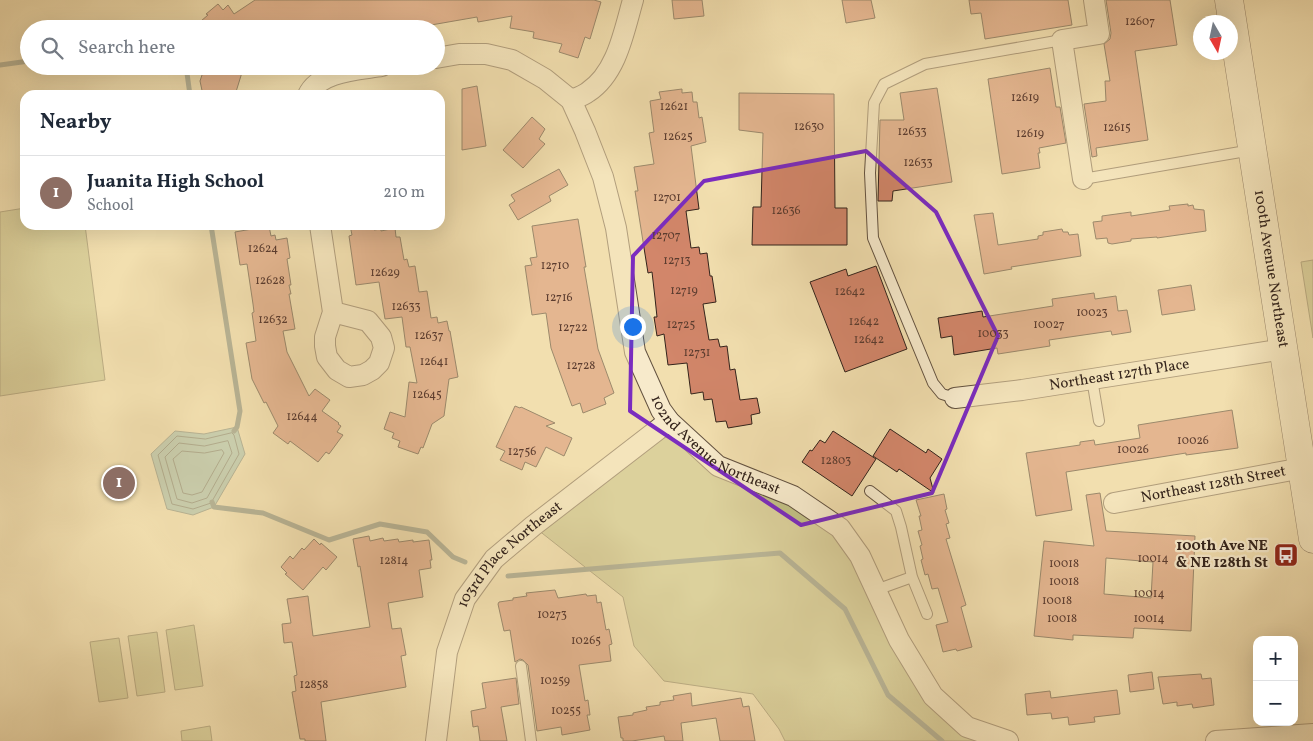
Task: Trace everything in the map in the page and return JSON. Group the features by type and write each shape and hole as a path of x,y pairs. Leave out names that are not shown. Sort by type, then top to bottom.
{"main road":[{"name":"100th Avenue Northeast","path":"1229,0 1284,349 1308,468 1313,539"}],"street":[{"path":"445,56 459,54 486,54 512,60 545,79 571,100 589,92 610,69 626,27 633,0"},
{"path":"1083,179 1062,40 1099,34 1094,0"},
{"path":"311,90 332,75"},
{"name":"102nd Avenue Northeast","path":"571,100 604,177 616,228 635,352 661,410 669,421 718,466 793,496 840,528 860,556 899,640 933,696 967,727 1008,741"},
{"path":"321,230 333,312"},
{"name":"Northeast 127th Place","path":"955,398 1092,380 1284,349"},
{"name":"103rd Place Northeast","path":"436,741 447,652 465,599 494,559 533,526 669,421"},
{"name":"Northeast 128th Street","path":"1114,503 1308,468"},
{"path":"1216,741 1313,734"}],"lane":[{"path":"955,398 942,394 933,383 874,238 870,173 874,103 884,84 925,64 1062,40"},
{"path":"1083,179 1253,150"},
{"path":"1092,380 1099,422"},
{"path":"870,491 896,512 912,576 927,614"},
{"path":"876,590 912,576"},
{"path":"520,666 531,741"}],"highlighted area":[{"path":"866,151 936,212 998,336 932,493 801,525 630,411 633,256 704,181"}],"shaded area":[{"path":"20,209 20,230 86,230 105,380 0,396 0,212"},
{"path":"1313,260 1313,338 1301,262"},
{"path":"669,421 718,466 840,528 933,696 1008,741 785,741 779,729 753,694 664,681 634,646 623,597 533,526"},
{"path":"194,625 203,686 175,690 166,630"},
{"path":"157,632 165,692 137,696 128,636"},
{"path":"119,638 128,698 99,702 90,642"},
{"path":"210,726 212,741 182,741 181,731"}],"water":[{"path":"237,427 245,454 214,507 193,515 167,509 151,454 175,431 204,434"}],"building":[{"path":"255,0 594,0 601,2 590,39 585,37 578,58 559,52 562,44 533,38 534,32 510,28 512,16 478,22 477,17 445,23 445,20 202,20 218,4 223,10 228,5 234,14"},
{"path":"672,0 702,0 704,16 674,19"},
{"path":"842,0 871,0 875,18 846,23"},
{"path":"969,0 1068,0 1072,25 985,39 981,13 971,14"},
{"path":"1106,0 1170,0 1177,45 1135,51 1148,140 1096,148 1097,156 1092,157 1084,104 1106,101 1105,81 1110,81 1104,44 1110,39 1111,33"},
{"path":"1050,68 1056,107 1060,107 1066,143 1039,148 1040,168 1002,174 988,79"},
{"path":"202,75 241,75 237,90 202,90 200,81"},
{"path":"477,86 486,146 462,150 462,89"},
{"path":"937,88 952,182 893,191 892,201 878,201 880,120 904,120 900,93"},
{"path":"682,89 682,93 692,92 693,102 697,102 699,118 702,117 706,142 691,146 699,209 686,211 691,248 699,247 700,254 707,253 710,276 712,276 716,302 703,304 709,340 718,339 720,347 727,346 730,370 735,369 740,400 757,398 760,413 751,415 752,424 728,428 726,421 716,422 712,399 704,400 703,392 691,394 687,363 668,365 664,334 657,336 654,317 657,317 652,272 648,273 635,191 638,191 634,167 654,164 649,133 654,132 650,101 661,99 659,92"},
{"path":"739,93 834,94 835,208 847,208 847,245 752,245 753,207 761,207 763,133 739,130"},
{"path":"532,117 545,129 539,139 545,144 523,168 503,150"},
{"path":"559,169 568,185 549,196 551,201 518,220 509,205 515,201 511,195"},
{"path":"1188,204 1188,206 1193,205 1194,209 1204,210 1206,231 1157,238 1131,239 1131,241 1112,244 1108,243 1107,238 1096,239 1093,222 1102,221 1102,216 1131,212 1131,216 1170,210 1169,206"},
{"path":"993,213 998,245 1038,239 1038,236 1043,235 1043,232 1062,229 1063,232 1068,232 1069,235 1078,234 1081,256 1011,267 1012,269 984,274 974,215"},
{"path":"578,219 598,349 614,393 604,398 606,404 583,413 580,403 572,406 551,348 546,313 532,315 525,266 532,265 530,258 537,257 532,226"},
{"path":"270,230 271,236 275,235 276,240 287,238 290,258 287,259 291,285 289,285 291,294 289,294 295,329 283,331 287,352 309,396 315,389 330,400 322,411 339,423 341,426 337,432 343,435 329,454 326,452 318,462 290,441 288,444 273,433 278,426 252,379 246,343 256,341 252,313 254,312 247,264 240,265 235,232"},
{"path":"351,230 395,230 396,237 400,237 404,260 407,259 409,267 415,266 419,292 427,291 431,318 437,317 438,323 447,321 458,377 449,379 444,416 432,424 423,448 421,447 418,454 398,447 400,441 392,438 394,433 384,429 390,412 405,417 409,382 417,383 410,347 406,347 402,317 385,319 379,282 356,285 349,236 352,235"},
{"path":"876,266 907,349 845,372 810,282 846,269 848,276"},
{"path":"1191,285 1195,310 1162,315 1158,290"},
{"path":"1094,293 1095,299 1116,296 1118,311 1127,310 1131,332 1112,335 1111,331 1049,340 1050,346 998,354 997,348 954,355 952,336 941,338 938,318 982,311 983,317 1053,306 1052,299"},
{"path":"515,406 555,423 546,426 572,438 564,456 546,447 536,467 525,462 522,470 500,460 505,451 496,447"},
{"path":"1232,410 1238,448 1186,455 1186,453 1066,472 1072,510 1036,516 1026,453 1080,445 1080,442 1094,440 1095,445 1140,438 1138,425"},
{"path":"890,429 926,453 928,449 942,459 930,478 934,493 899,469 897,472 873,456"},
{"path":"833,431 876,459 852,496 802,462 820,440 825,443"},
{"path":"1100,493 1106,531 1195,536 1191,631 1134,628 1133,638 1073,635 1073,640 1034,636 1044,541 1094,546 1086,495","holes":["1106,558 1153,562 1151,598 1104,594"]},
{"path":"944,494 947,509 945,510 949,523 946,524 950,538 946,539 966,605 961,607 972,647 943,652 936,625 948,622 938,588 932,589 928,574 925,575 921,560 923,559 920,546 922,545 918,531 922,530 919,516 921,516 916,500"},
{"path":"369,536 370,541 383,538 384,541 398,539 399,542 429,540 432,560 430,560 431,568 419,570 423,597 388,603 392,629 401,628 406,655 401,656 406,687 321,702 326,741 305,741 305,739 300,739 292,692 296,691 294,676 297,675 292,642 284,643 282,624 291,623 287,599 308,596 313,636 370,627 360,566 358,567 353,539"},
{"path":"314,539 337,557 326,570 323,567 303,590 285,574 287,573 281,567 290,556 293,559 302,548 304,550"},
{"path":"555,590 558,598 586,594 587,596 596,595 597,603 601,602 606,630 609,629 612,644 609,645 611,661 579,665 585,701 588,700 590,715 587,715 590,730 562,735 561,727 537,731 528,665 520,659 515,662 510,630 504,631 498,604 499,602 513,600 513,598 527,596 526,593"},
{"path":"1152,672 1154,689 1130,692 1128,675"},
{"path":"1201,674 1202,679 1211,678 1214,705 1193,708 1192,704 1177,706 1177,702 1163,704 1158,677"},
{"path":"516,678 519,704 501,707 507,741 480,741 478,726 473,727 471,711 486,708 482,683"},
{"path":"1117,690 1120,714 1094,717 1095,722 1069,725 1068,717 1052,719 1051,713 1027,715 1025,694 1050,691 1051,698"},
{"path":"691,693 692,706 741,698 743,707 749,706 755,741 720,741 716,718 681,723 683,741 665,741 664,736 623,741 618,717 633,715 633,713 647,710 646,707 674,700 673,696"}],"waterway":[{"path":"0,65 20,62"},
{"path":"187,75 189,90"},
{"path":"212,230 240,411 237,427 234,431"},
{"path":"212,502 214,507 263,513 329,540 380,524 427,532 453,557 465,562"},
{"path":"508,576 780,553 845,609 888,695 942,741"}],"place":[{"name":"Juanita High School","path":"119,483"},
{"name":"100th Ave NE & NE 128th St","path":"1286,555"}]}
